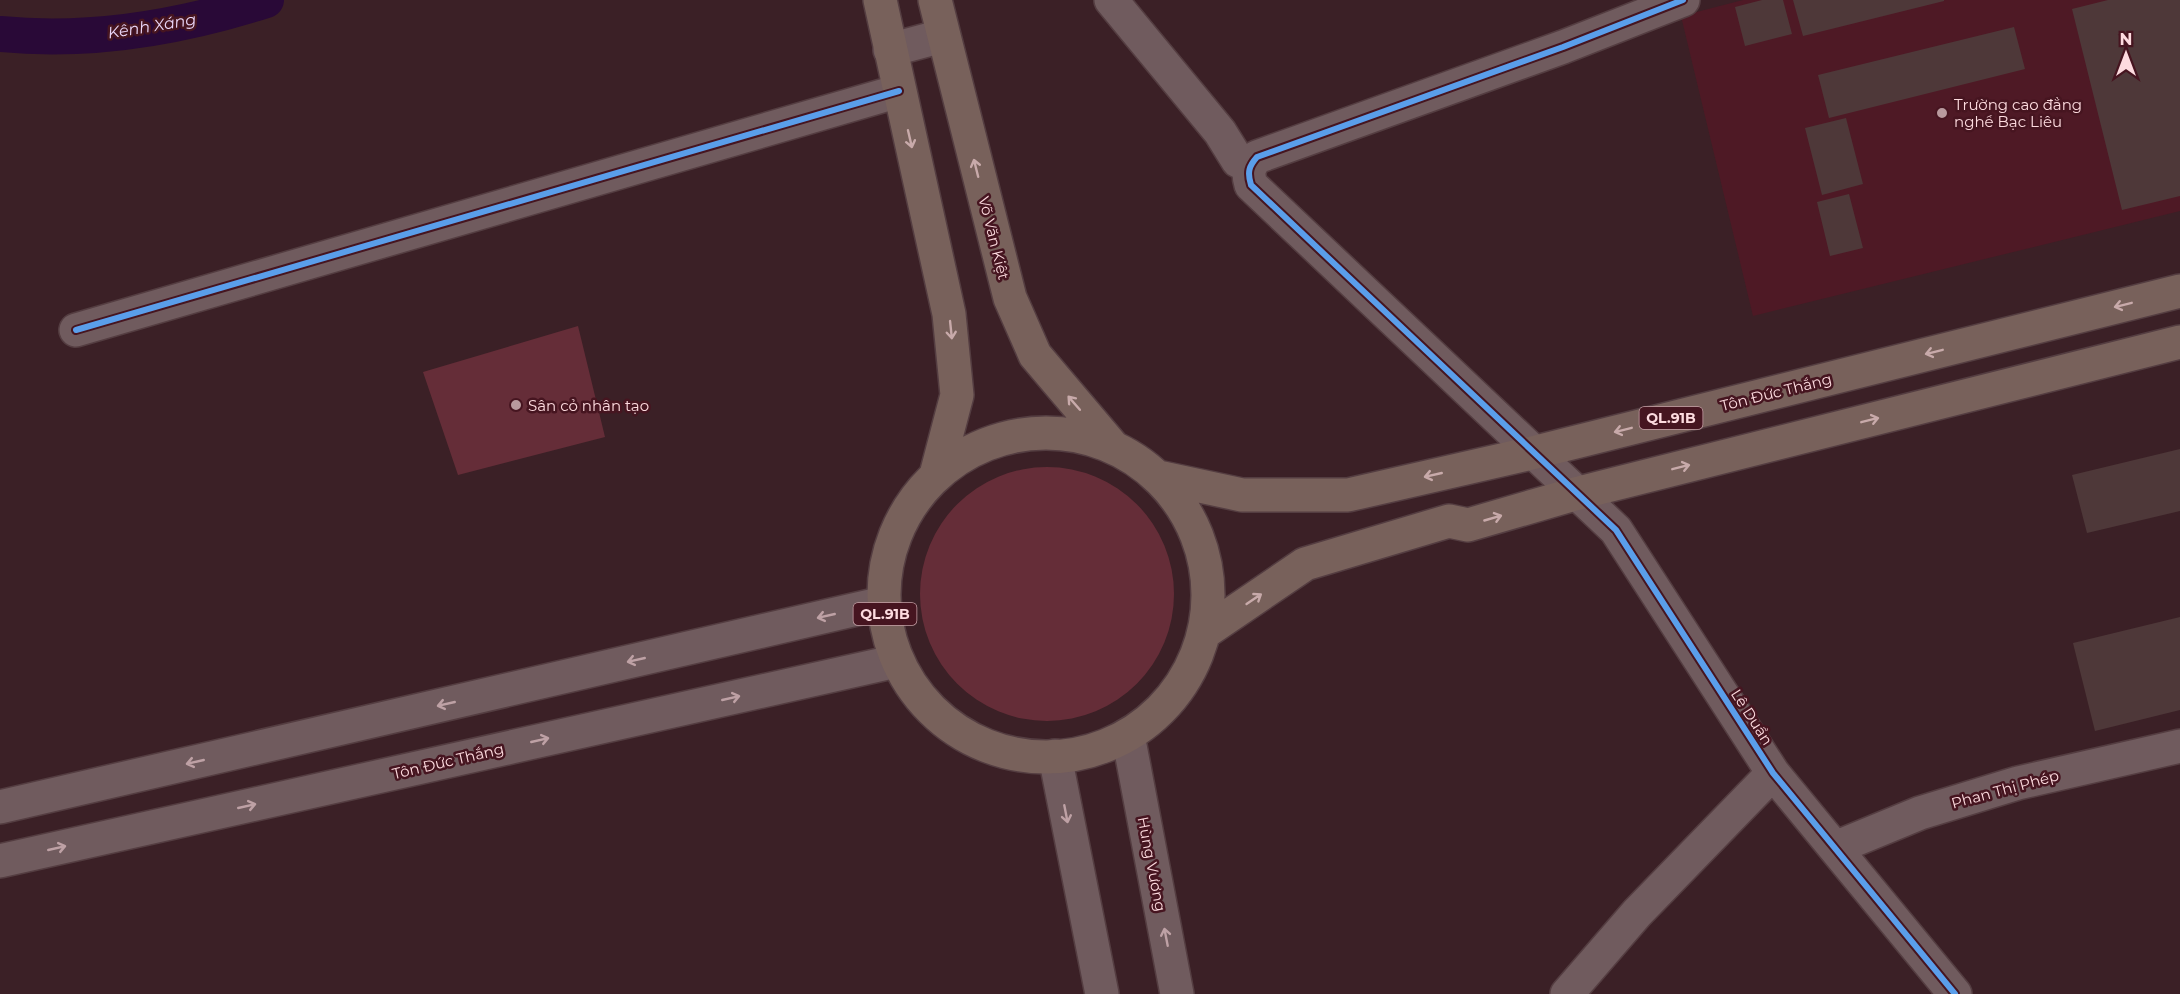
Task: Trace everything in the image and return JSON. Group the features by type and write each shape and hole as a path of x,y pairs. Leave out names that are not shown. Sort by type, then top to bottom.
{"highway":[{"name":"QL.91B","path":"880,0 949,314 957,395 936,475"},
{"name":"Võ Văn Kiệt","path":"935,0 942,36 1010,298 1035,354 1113,447"},
{"name":"Tôn Đức Thắng","path":"1158,477 1242,495 1348,495 1532,453 2180,291"},
{"path":"1205,632 1305,564 1449,521 1468,525 1575,494 2180,342"},
{"name":"Tôn Đức Thắng","path":"1067,434 1113,447 1137,460 1158,477 1177,498 1192,522 1203,548 1209,576 1209,604 1205,632 1192,667 1172,699 1144,725 1112,744 1075,755 1055,756 1014,754 984,745 957,731 932,711 912,688 897,661 887,633 883,603 884,575 894,537 917,496 936,475 975,449 1020,435 1067,434"}],"street":[{"path":"1111,0 1220,132 1239,160 1250,166 1257,157 1276,149 1563,47 1683,0"},
{"path":"890,50 942,36"},
{"path":"76,330 899,91"},
{"name":"Lê Duẩn","path":"1250,166 1248,176 1251,184 1575,494 1616,530 1773,772 1955,994"},
{"path":"0,807 883,603"},
{"name":"Tôn Đức Thắng","path":"0,861 897,661"},
{"name":"Hùng Vương","path":"1128,735 1177,994"},
{"name":"Phan Thị Phép","path":"1835,848 1920,813 2018,783 2180,746"},
{"path":"1055,756 1102,994"},
{"path":"1567,994 1637,913 1773,772"}],"shaded area":[{"name":"Trường cao đẳng nghề Bạc Liêu","path":"1743,0 2180,0 2180,211 1753,316 1681,16"},
{"name":"Sân cỏ nhân tạo","path":"578,326 605,437 458,475 423,372"},
{"path":"1047,467 1072,470 1096,477 1107,482 1137,504 1159,534 1164,545 1171,569 1174,594 1171,619 1164,643 1159,654 1137,684 1107,706 1096,711 1072,718 1047,721 1022,718 998,711 987,706 957,684 935,654 930,643 923,619 920,594 923,569 930,545 935,534 957,504 987,482 998,477 1022,470"}],"building":[{"path":"1762,0 1783,0 1792,34 1745,46 1735,7"},
{"path":"1793,0 1944,0 1944,1 1803,36"},
{"path":"2108,0 2180,0 2180,196 2122,210 2072,9"},
{"path":"2014,27 2025,69 1829,118 1818,75"},
{"path":"1846,118 1863,184 1822,195 1805,128"},
{"path":"1849,194 1863,248 1830,256 1817,202"},
{"path":"2180,449 2180,511 2087,533 2072,475"},
{"path":"2180,617 2180,710 2095,731 2073,643"}],"waterway":[{"name":"Kênh Xáng","path":"0,34 68,36 134,31 201,18 266,0"}],"cycle path":[{"path":"1683,0 1563,47 1257,157 1250,170 1251,185 1616,530 1773,773 1955,994"},
{"path":"76,330 899,91"}],"place":[{"name":"Trường cao đẳng nghề Bạc Liêu","path":"1942,113"},
{"name":"Sân cỏ nhân tạo","path":"516,405"}]}
